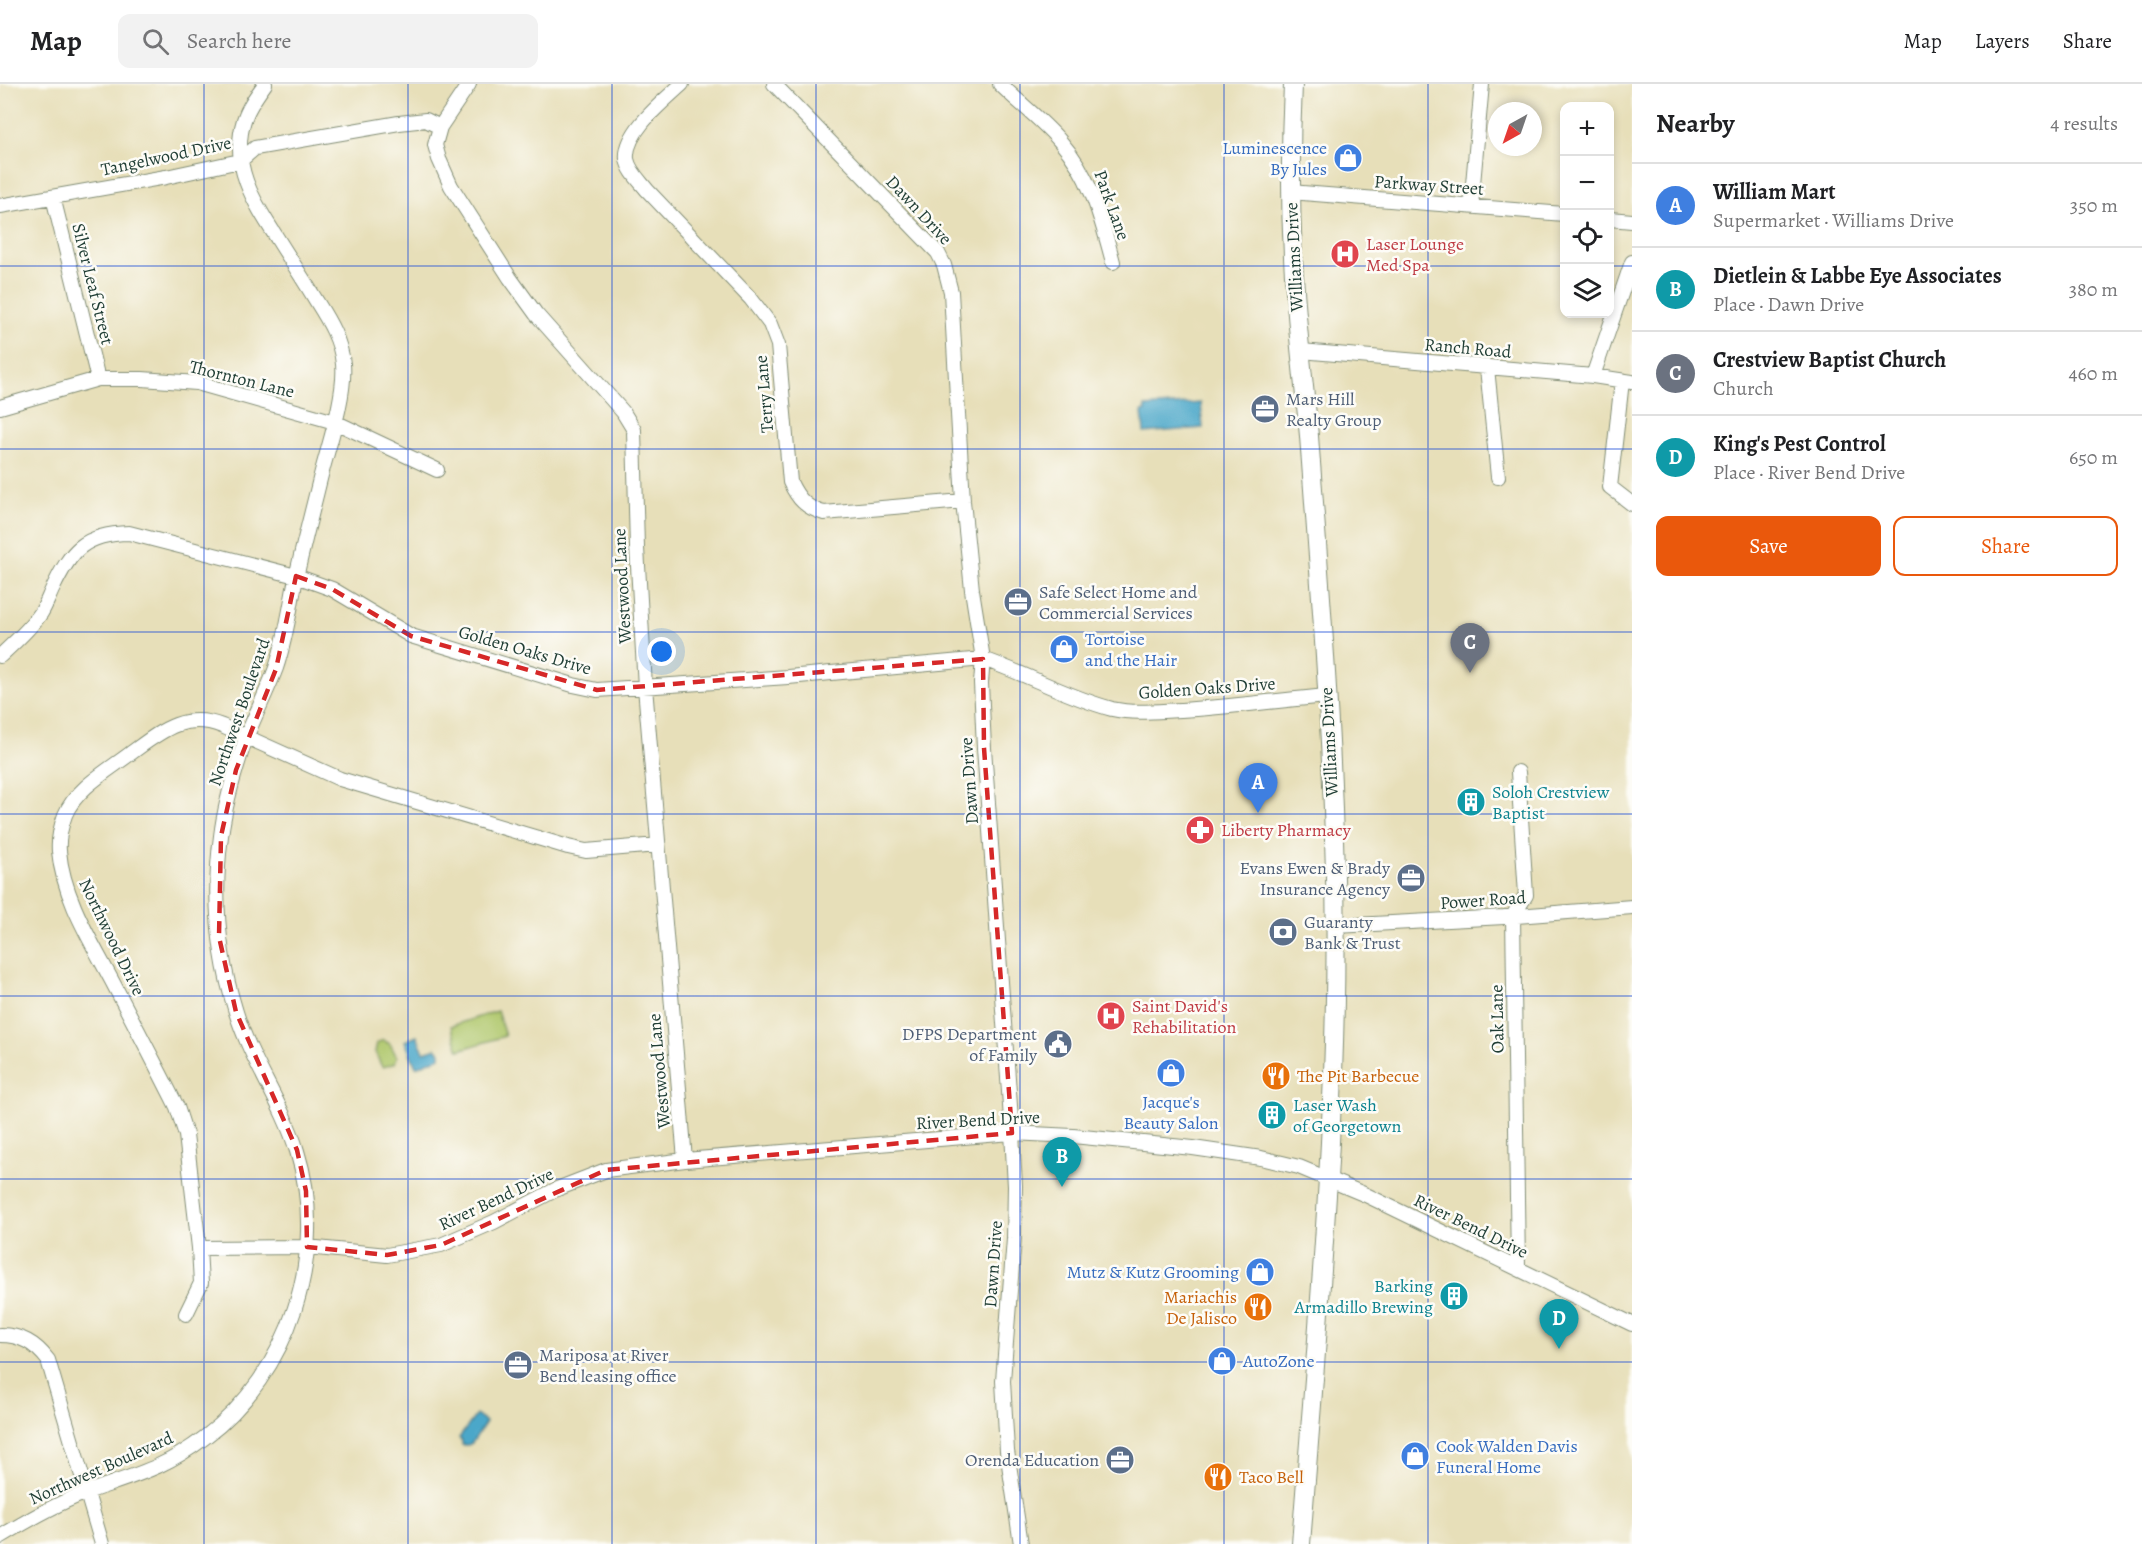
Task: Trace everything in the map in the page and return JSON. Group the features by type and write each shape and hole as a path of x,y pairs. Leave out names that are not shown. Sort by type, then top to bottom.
{"main road":[{"name":"Williams Drive","path":"1293,84 1290,192 1294,273 1328,696 1336,926 1329,1178 1300,1544"}],"street":[{"name":"Northwest Boulevard","path":"0,1537 37,1515 87,1492 128,1480 169,1462 224,1422 244,1401 271,1363 289,1325 299,1296 304,1271 308,1218 306,1191 297,1150 286,1121 251,1052 236,1012 219,937 217,890 221,836 230,790 247,737 279,659 296,576 335,422 344,366 342,352 322,309 249,193 240,161 244,120 265,84"},
{"path":"440,127 470,84"},
{"name":"Terry Lane","path":"682,84 637,129 627,148 627,160 633,173 647,190 751,299 770,324 778,345 790,482 795,494 811,509 824,513 963,501"},
{"name":"Dawn Drive","path":"774,84 938,253 944,265 951,292 963,501 972,590 983,659 981,683 984,748 1015,1186 1014,1239 1003,1382 1007,1451 1021,1544"},
{"name":"Park Lane","path":"1000,84 1059,140 1074,158 1092,191 1113,262"},
{"path":"1471,206 1482,84"},
{"name":"Tangelwood Drive","path":"0,206 166,177 240,161 255,148 399,123 426,120 440,127"},
{"name":"Westwood Lane","path":"440,127 435,145 439,159 451,186 482,235 536,314 623,412 634,430 637,548 645,687 685,1160"},
{"name":"Parkway Street","path":"1290,192 1560,214"},
{"name":"Silver Leaf Street","path":"52,197 98,380"},
{"path":"1614,219 1632,221"},
{"path":"1593,376 1632,261"},
{"name":"Ranch Road","path":"1301,351 1593,376 1627,381"},
{"path":"1487,368 1498,477"},
{"name":"Thornton Lane","path":"0,407 98,380 142,379 197,383 335,422 437,470"},
{"path":"1627,381 1610,488 1632,504"},
{"name":"Golden Oaks Drive","path":"0,656 42,612 71,554 93,539 116,533 141,535 296,576 332,590 411,636 573,685 597,690 788,677 983,659 1012,669 1062,692 1131,712 1204,708 1328,696"},
{"name":"Northwood Drive","path":"186,1314 201,1283 186,1135 177,1107 73,903 65,881 59,838 66,813 73,800 159,732 173,724 192,720 213,722 340,779 568,847 586,851 658,845"},
{"name":"Oak Lane","path":"1518,772 1526,895 1513,916 1518,1268"},
{"name":"Power Road","path":"1336,926 1632,907"},
{"name":"River Bend Drive","path":"199,1248 307,1247 387,1255 441,1245 494,1222 556,1189 606,1170 685,1160 1012,1133 1073,1136 1193,1148 1261,1158 1299,1167 1329,1178 1632,1324"},
{"path":"0,1335 18,1336 28,1340 48,1360 102,1544"}],"highlighted area":[{"path":"296,576 332,589 411,636 597,690 983,659 984,748 1012,1133 606,1170 441,1245 387,1255 307,1247 306,1191 297,1150 236,1012 219,937 221,836 236,770 276,669"}],"green space":[{"path":"497,1011 505,1036 459,1050 451,1026"},
{"path":"383,1040 390,1044 397,1057 395,1063 384,1067 375,1052 377,1043"}],"water":[{"path":"1201,403 1203,428 1144,433 1142,412 1146,411 1145,407"},
{"path":"417,1036 424,1052 436,1048 440,1052 440,1057 416,1067 405,1041"},
{"path":"476,1415 486,1422 472,1443 462,1445 459,1438"}],"place":[{"name":"Luminescence By Jules","path":"1348,158"},
{"name":"Laser Lounge Med Spa","path":"1345,254"},
{"name":"Mars Hill Realty Group","path":"1265,409"},
{"name":"Safe Select Home and Commercial Services","path":"1018,602"},
{"name":"Tortoise and the Hair","path":"1064,649"},
{"name":"Crestview Baptist Church","path":"1470,673"},
{"name":"Soloh Crestview Baptist","path":"1471,802"},
{"name":"William Mart","path":"1258,813"},
{"name":"Liberty Pharmacy","path":"1200,830"},
{"name":"Evans Ewen & Brady Insurance Agency","path":"1411,878"},
{"name":"Guaranty Bank & Trust","path":"1283,932"},
{"name":"Saint David's Rehabilitation","path":"1111,1016"},
{"name":"DFPS Department of Family","path":"1058,1044"},
{"name":"Jacque's Beauty Salon","path":"1171,1073"},
{"name":"The Pit Barbecue","path":"1276,1076"},
{"name":"Laser Wash of Georgetown","path":"1272,1115"},
{"name":"Dietlein & Labbe Eye Associates","path":"1062,1187"},
{"name":"Mutz & Kutz Grooming","path":"1260,1272"},
{"name":"Barking Armadillo Brewing","path":"1454,1296"},
{"name":"Mariachis De Jalisco","path":"1258,1307"},
{"name":"King's Pest Control","path":"1559,1349"},
{"name":"AutoZone","path":"1222,1361"},
{"name":"Mariposa at River Bend leasing office","path":"518,1365"},
{"name":"Cook Walden Davis Funeral Home","path":"1415,1456"},
{"name":"Orenda Education","path":"1120,1460"},
{"name":"Taco Bell","path":"1218,1477"}]}
